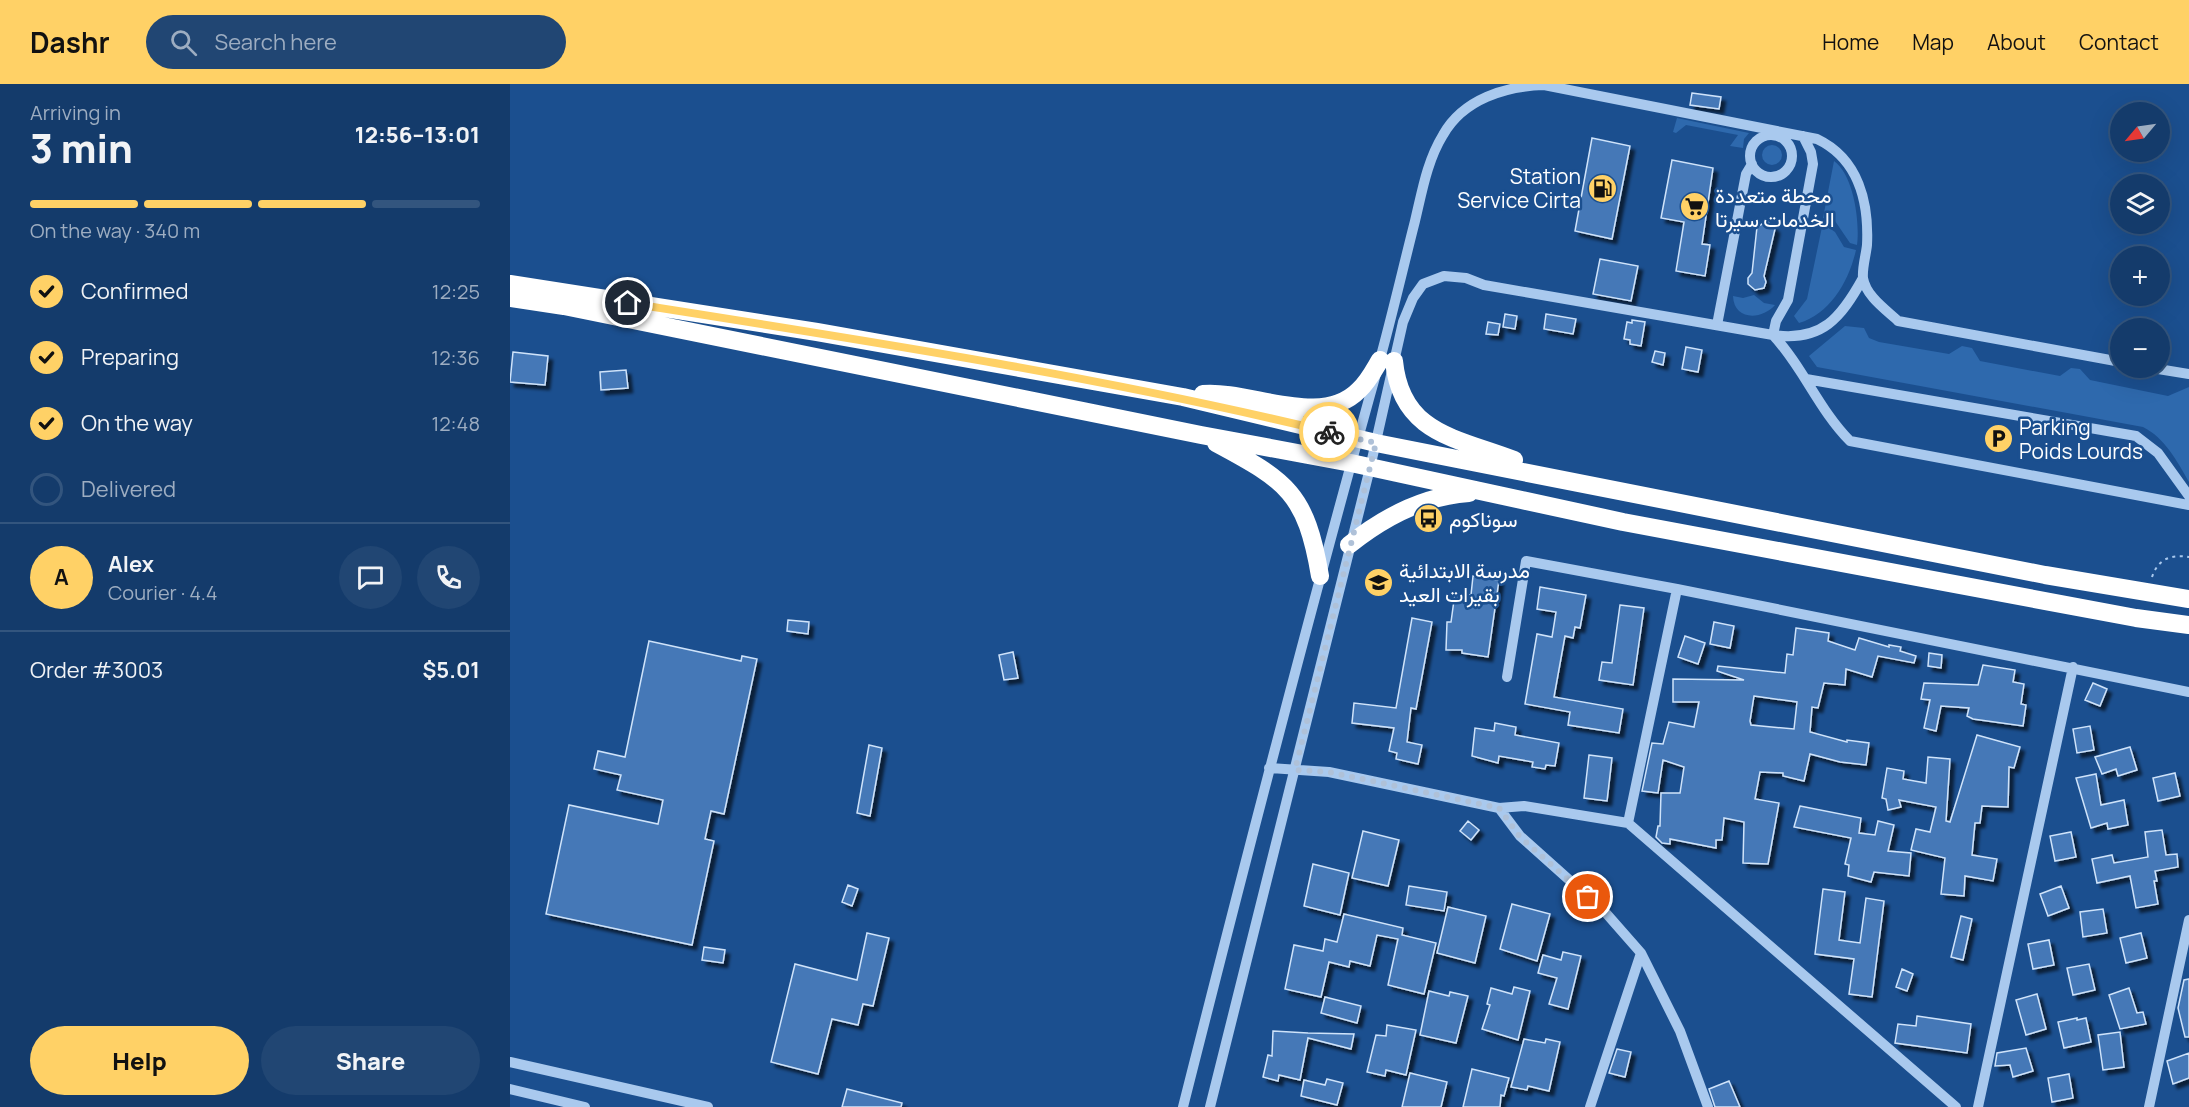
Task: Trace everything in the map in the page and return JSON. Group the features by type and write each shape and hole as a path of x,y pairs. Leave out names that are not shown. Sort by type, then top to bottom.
{"highway":[{"path":"510,284 817,332 1184,397 1376,443 1549,475 2045,575 2189,599"},
{"path":"510,298 564,306 1351,463 1623,522 2136,618 2189,625"},
{"path":"1184,397 1222,394 1306,408 1327,407 1346,400 1361,389 1387,361 1404,400 1428,426 1549,475"},
{"path":"1202,435 1268,471 1291,492 1304,512 1312,533 1320,576"},
{"path":"1349,545 1375,525 1411,506 1450,495 1483,492"}],"street":[{"path":"1183,1107 1269,768 1357,438 1387,361 1413,298 1423,284 1444,276 1773,335 1795,338 1816,332 1846,306 1863,278 1868,215 1860,186 1848,163 1834,147 1800,135 1763,131 1544,85 1515,86 1464,109 1443,133 1429,165 1387,361 1376,443 1210,1107"},
{"path":"1752,164 1767,176 1785,171 1792,154 1786,141 1763,131"},
{"path":"1717,325 1746,174 1752,164 1751,150 1763,131"},
{"path":"1786,141 1800,135"},
{"path":"1773,335 1776,321 1788,300 1813,164 1811,152 1800,135"},
{"path":"1863,278 1875,300 1898,321 2110,360"},
{"path":"1773,335 1785,348 1838,429 1850,441 2189,505"},
{"path":"2170,371 2189,374"},
{"path":"1806,379 2136,436 2158,453 2189,496"},
{"path":"1507,677 1526,561 2073,667 2189,692"},
{"path":"1628,823 1677,589"},
{"path":"1978,1107 2073,667"},
{"path":"1269,768 1329,772 1499,808 1524,806 1628,823 1956,1107"},
{"path":"1499,808 1520,837 1605,912 1641,952 1680,1031 1708,1107"},
{"path":"2149,1107 2189,920"},
{"path":"1590,1107 1641,952"},
{"path":"510,1062 708,1107"},
{"path":"510,1089 585,1107"}],"path":[{"path":"2146,592 2156,566 2174,555 2189,557"}],"shaded area":[{"path":"1677,118 1749,133 1744,139 1743,148 1730,146 1738,135 1686,125 1676,133 1673,132"},
{"path":"1772,145 1779,148 1782,155 1779,162 1772,165 1765,162 1762,155 1765,148"},
{"path":"1834,161 1841,168 1851,188 1856,212 1857,245 1850,243 1835,221 1823,218"},
{"path":"1825,225 1835,232 1844,247 1856,250 1853,262 1843,284 1829,304 1810,319 1799,323 1794,316 1807,299 1822,227"},
{"path":"1754,295 1764,303 1775,305 1770,310 1756,315 1743,314 1738,310 1733,296 1743,298"},
{"path":"1845,326 1864,328 1869,338 1879,342 1949,354 1962,346 1972,348 1980,361 2060,376 2071,368 2080,369 2090,380 2168,396 2189,387 2189,482 2164,444 2143,427 1817,367 1809,356"}],"building":[{"path":"1692,93 1721,97 1719,109 1690,105"},
{"name":"Station Service Cirta","path":"1592,138 1630,146 1612,239 1575,231"},
{"path":"1672,160 1713,168 1702,244 1710,245 1705,276 1676,271 1684,222 1661,218"},
{"path":"1767,221 1775,229 1764,276 1766,282 1764,288 1755,290 1748,284 1748,278 1752,273 1757,227"},
{"path":"1600,259 1638,266 1631,301 1593,294"},
{"path":"1505,314 1517,316 1515,329 1503,327"},
{"path":"1546,314 1576,319 1573,334 1544,329"},
{"path":"1632,320 1645,322 1641,346 1630,344 1630,340 1624,339 1627,322 1632,323"},
{"path":"1488,322 1500,324 1498,335 1486,334"},
{"path":"1686,347 1702,350 1698,372 1682,369"},
{"path":"1655,351 1665,353 1663,365 1652,362"},
{"path":"513,352 548,356 545,385 510,382"},
{"path":"626,370 628,388 601,390 600,372"},
{"path":"1473,576 1499,580 1488,657 1462,653 1462,650 1446,650 1447,622 1451,622 1455,593 1471,595"},
{"path":"1540,587 1586,595 1580,628 1575,627 1573,638 1565,636 1554,697 1623,709 1619,733 1568,725 1570,712 1525,704 1537,634 1552,637 1556,612 1537,609"},
{"path":"1620,605 1644,608 1633,685 1599,680 1602,662 1612,663"},
{"path":"1412,618 1432,622 1416,709 1411,708 1407,742 1422,745 1418,764 1396,759 1397,753 1389,751 1394,728 1352,723 1354,703 1396,708"},
{"path":"788,620 809,622 808,634 787,631"},
{"path":"1714,622 1734,626 1730,648 1710,644"},
{"path":"1796,628 1829,633 1828,641 1855,650 1859,638 1889,647 1889,645 1901,647 1900,651 1916,656 1914,663 1878,656 1872,677 1846,669 1845,685 1824,683 1818,708 1812,707 1810,732 1847,742 1847,740 1869,743 1866,765 1840,762 1810,754 1804,781 1783,776 1783,773 1760,772 1755,799 1779,803 1768,864 1743,863 1744,822 1724,818 1722,840 1716,840 1716,848 1670,839 1670,844 1662,843 1656,837 1658,826 1660,826 1661,793 1680,793 1684,767 1663,760 1658,793 1642,791 1652,743 1663,744 1669,722 1694,727 1699,702 1673,702 1673,679 1744,680 1717,671 1718,666 1785,673 1787,654 1793,655","holes":["1754,696 1797,702 1794,729 1751,725"]},
{"path":"1685,636 1705,643 1698,664 1678,657"},
{"path":"649,641 741,661 742,656 757,659 724,814 711,811 705,839 714,841 692,945 546,914 569,805 658,824 663,800 617,790 621,775 594,769 598,751 625,757"},
{"path":"1013,652 1018,678 1004,680 999,655"},
{"path":"1929,653 1942,655 1941,668 1928,666"},
{"path":"1983,665 2015,670 2013,682 2024,684 2021,704 2026,705 2023,726 1973,719 1967,716 1969,708 1941,706 1936,731 1924,728 1930,700 1921,699 1924,683 1978,685"},
{"path":"2093,683 2107,689 2100,706 2085,700"},
{"path":"1495,723 1516,727 1515,735 1559,743 1555,766 1546,765 1545,769 1532,767 1533,762 1499,756 1498,763 1472,756 1475,728 1494,731"},
{"path":"2090,726 2094,750 2077,753 2073,729"},
{"path":"1977,735 2020,747 2014,768 2009,767 2008,807 1982,806 1980,823 1975,823 1972,855 1997,859 1993,881 1965,876 1964,896 1941,894 1945,858 1911,850 1916,829 1930,832 1936,807 1899,800 1901,807 1888,810 1886,799 1882,798 1887,768 1904,771 1903,779 1926,783 1928,757 1950,759 1946,821 1950,822"},
{"path":"869,745 882,748 870,816 857,813"},
{"path":"2130,747 2137,770 2118,776 2116,769 2102,774 2095,757"},
{"path":"1589,755 1612,758 1607,801 1584,798"},
{"path":"2175,773 2180,796 2158,801 2153,778"},
{"path":"2096,774 2101,805 2124,800 2128,825 2108,829 2107,823 2091,828 2076,778"},
{"path":"1800,806 1861,818 1859,833 1875,835 1878,821 1894,825 1888,851 1911,853 1909,876 1874,872 1871,882 1848,876 1849,865 1845,864 1851,838 1794,827"},
{"path":"1468,821 1479,830 1471,840 1460,831"},
{"path":"2162,830 2166,855 2177,854 2178,867 2155,871 2157,881 2154,881 2158,904 2136,908 2130,876 2097,883 2092,859 2112,855 2114,863 2148,857 2145,832"},
{"path":"1363,831 1399,840 1388,886 1352,878"},
{"path":"2071,832 2076,857 2055,861 2050,836"},
{"path":"1313,864 1349,873 1340,915 1304,906"},
{"path":"848,885 858,889 852,906 842,902"},
{"path":"1409,886 1447,892 1444,911 1406,905"},
{"path":"2061,886 2069,908 2048,916 2040,894"},
{"path":"1823,889 1845,892 1839,940 1860,943 1866,898 1884,901 1872,997 1849,994 1854,959 1815,954"},
{"path":"1512,904 1550,914 1537,961 1500,949"},
{"path":"1448,907 1486,916 1475,963 1437,953"},
{"path":"2103,909 2107,933 2083,937 2080,912"},
{"path":"1344,914 1403,928 1402,935 1436,943 1424,994 1388,985 1398,939 1377,935 1370,966 1350,961 1349,967 1329,962 1321,997 1285,989 1294,945 1323,951 1325,939 1337,942"},
{"path":"1961,916 1972,919 1963,960 1951,957"},
{"path":"867,933 889,938 873,1006 863,1004 858,1025 832,1019 818,1074 771,1062 795,964 857,980"},
{"path":"2141,933 2147,958 2126,963 2120,938"},
{"path":"2049,940 2054,965 2033,969 2028,944"},
{"path":"704,947 725,950 723,963 702,960"},
{"path":"1563,952 1581,956 1568,1009 1549,1004 1557,978 1538,973 1543,955 1561,960"},
{"path":"2089,964 2095,990 2073,995 2067,968"},
{"path":"1902,969 1913,974 1907,991 1896,987"},
{"path":"2189,979 2189,1037 2185,1037 2178,1008 2184,980"},
{"path":"1514,987 1530,991 1518,1040 1482,1029 1490,1005 1487,1004 1491,988 1512,994"},
{"path":"2129,988 2137,1013 2143,1012 2146,1024 2120,1029 2109,995"},
{"path":"1429,991 1449,996 1450,992 1468,996 1456,1043 1420,1035"},
{"path":"2037,994 2046,1029 2026,1035 2016,1000"},
{"path":"1325,997 1361,1006 1357,1023 1321,1013"},
{"path":"1917,1016 1971,1024 1967,1053 1895,1043 1898,1024 1916,1026"},
{"path":"2077,1018 2077,1020 2086,1018 2091,1042 2064,1048 2058,1022"},
{"path":"1387,1025 1416,1030 1406,1075 1386,1070 1385,1076 1367,1072 1376,1035 1386,1036"},
{"path":"1273,1031 1354,1034 1351,1049 1308,1038 1300,1080 1279,1075 1278,1081 1263,1077 1268,1055 1272,1056"},
{"path":"2120,1032 2124,1067 2103,1070 2098,1035"},
{"path":"1524,1039 1545,1043 1546,1039 1560,1042 1549,1091 1528,1086 1527,1090 1511,1087"},
{"path":"2026,1048 2033,1071 2013,1077 2010,1065 1995,1066 1997,1053"},
{"path":"1617,1049 1631,1052 1625,1077 1609,1073"},
{"path":"2189,1053 2189,1078 2173,1084 2167,1061"},
{"path":"1472,1069 1509,1078 1504,1096 1501,1095 1500,1107 1463,1107"},
{"path":"1410,1073 1447,1082 1441,1107 1402,1107"},
{"path":"2069,1074 2073,1098 2052,1102 2048,1078"},
{"path":"1327,1079 1343,1083 1337,1105 1301,1096 1304,1080 1325,1085"},
{"path":"1729,1081 1740,1107 1715,1107 1709,1089"},
{"path":"847,1089 902,1103 901,1107 842,1107"}],"way so far":[{"path":"1329,432 1376,443 1295,770 1329,772 1499,808 1520,837 1588,897"}],"place":[{"name":"Station Service Cirta","path":"1602,188"},
{"name":"محطة متعددة الخدمات سيرتا","path":"1694,207"},
{"name":"Parking Poids Lourds","path":"1998,439"},
{"name":"سوناكوم","path":"1428,519"},
{"name":"مدرسة الابتدائية بقيرات العيد","path":"1378,582"}],"route":[{"path":"628,303 817,332 1184,397 1329,432"}]}
